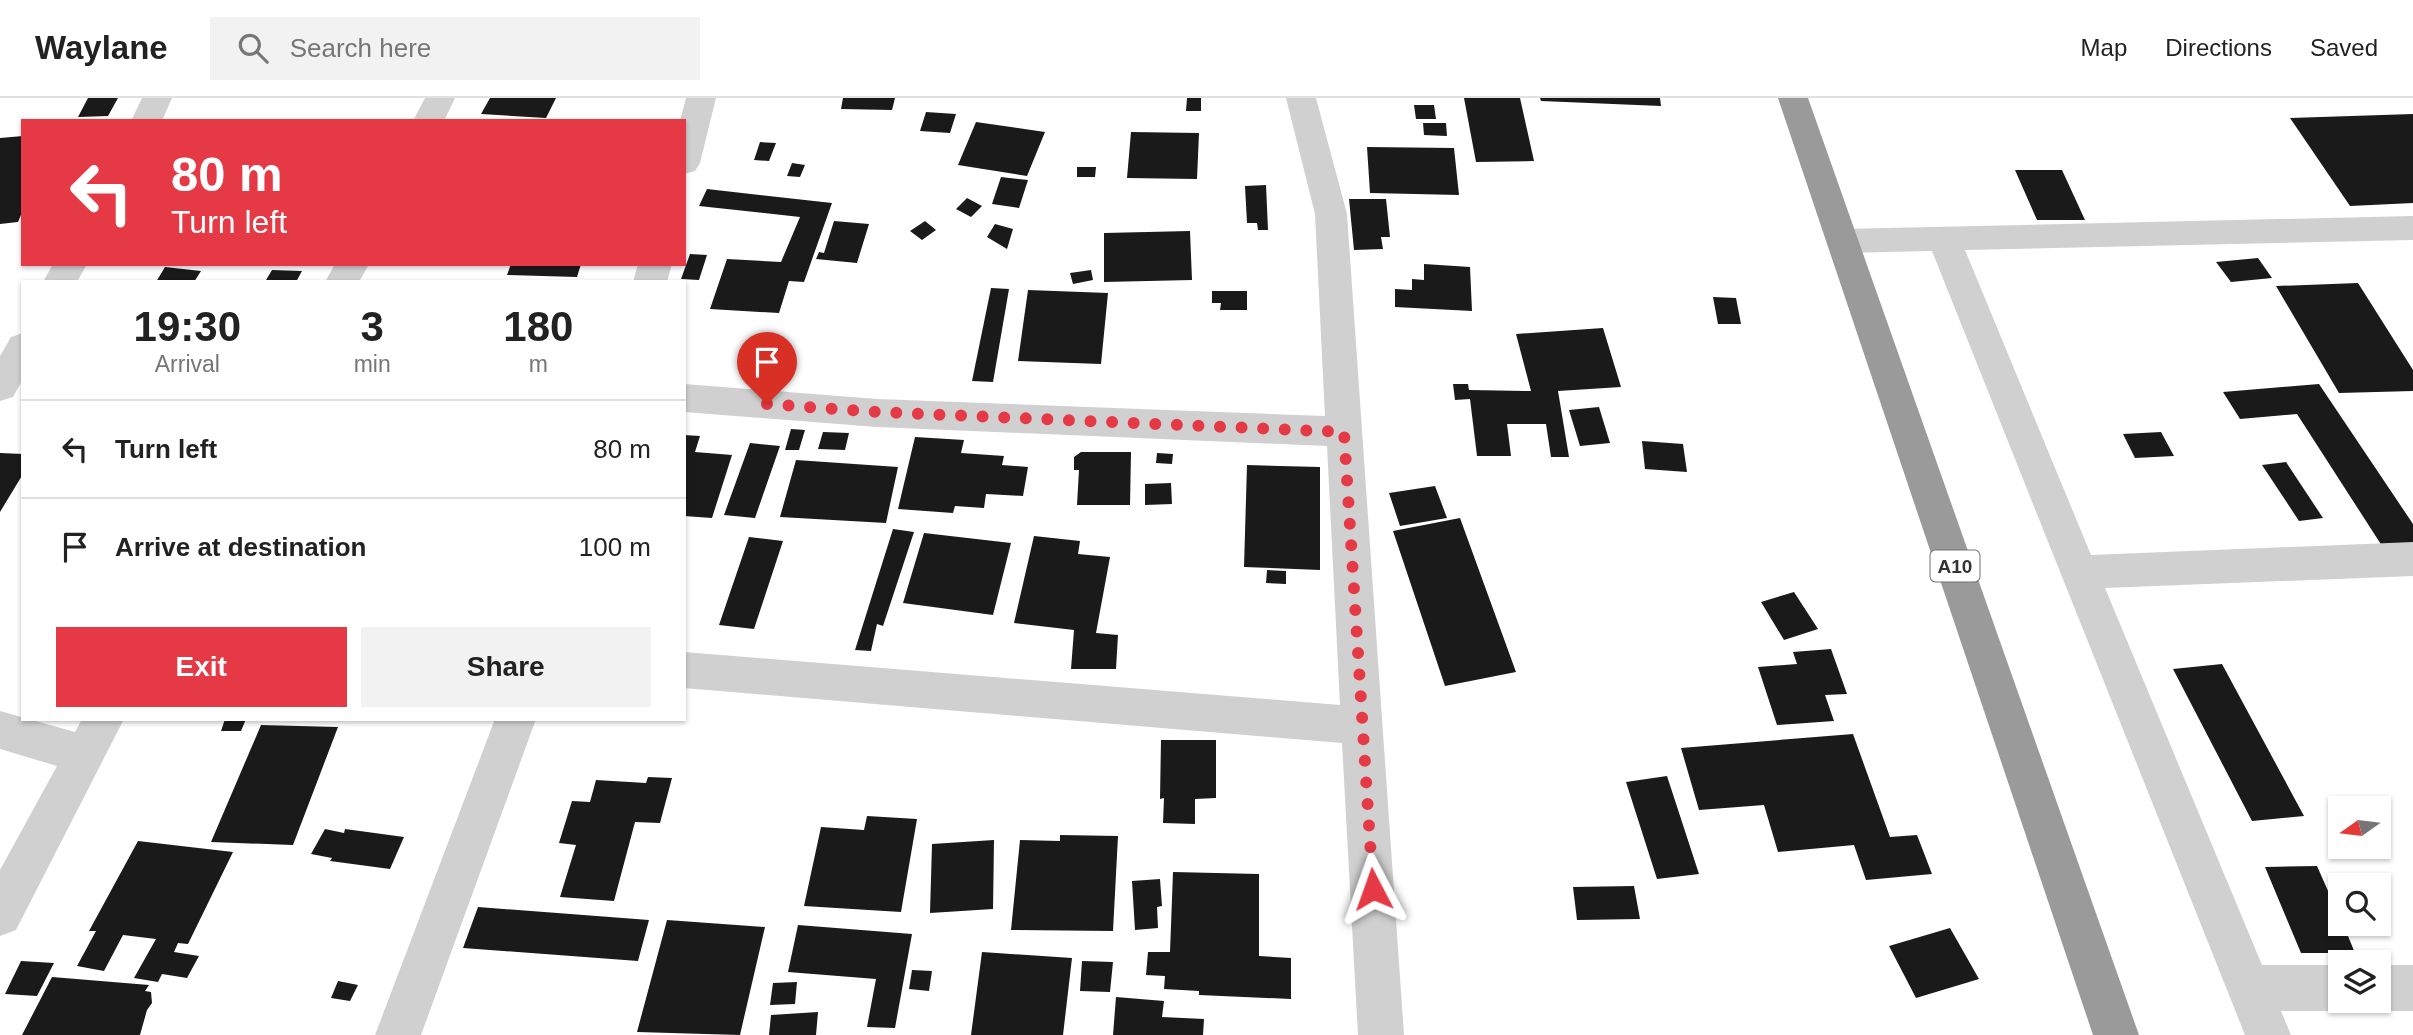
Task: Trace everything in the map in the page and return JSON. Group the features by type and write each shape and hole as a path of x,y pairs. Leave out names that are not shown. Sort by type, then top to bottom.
{"highway":[{"name":"A10","path":"1793,98 2116,1035"}],"street":[{"path":"147,119 157,98"},
{"path":"429,119 440,98"},
{"path":"686,155 701,98"},
{"path":"1301,98 1331,214 1381,1035"},
{"path":"1843,241 2413,228"},
{"path":"1943,238 2268,1035"},
{"path":"0,387 21,350"},
{"path":"686,398 877,412 1344,432"},
{"path":"2079,572 2413,559"},
{"path":"686,670 1363,726"},
{"path":"398,1035 515,721"},
{"path":"0,730 95,737 0,914"},
{"path":"2249,988 2328,988"},
{"path":"2391,988 2413,988"}],"building":[{"path":"88,98 118,98 108,116 78,117"},
{"path":"490,98 556,98 546,118 481,114"},
{"path":"843,98 895,98 892,110 841,109"},
{"path":"1187,98 1201,98 1201,111 1186,111"},
{"path":"1464,98 1520,98 1534,161 1476,162"},
{"path":"1540,98 1660,98 1661,106 1541,101"},
{"path":"1414,105 1434,105 1436,119 1416,119"},
{"path":"926,112 956,114 950,133 920,131"},
{"path":"2413,114 2413,203 2350,206 2290,118"},
{"path":"976,122 1045,132 1027,176 958,165"},
{"path":"1423,123 1446,123 1447,136 1424,135"},
{"path":"1131,132 1199,133 1197,179 1127,178"},
{"path":"21,136 21,215 18,222 0,224 0,138"},
{"path":"760,142 776,143 769,161 754,160"},
{"path":"1367,147 1454,148 1459,195 1370,193"},
{"path":"792,163 805,165 800,177 787,176"},
{"path":"1077,167 1096,167 1095,177 1077,177"},
{"path":"2015,170 2062,170 2085,220 2037,220"},
{"path":"1001,177 1028,180 1019,208 992,204"},
{"path":"1266,185 1268,230 1258,230 1257,223 1247,223 1245,186"},
{"path":"707,189 832,203 804,282 789,281 779,313 710,309 727,259 781,262 800,217 699,206"},
{"path":"967,198 982,206 971,217 956,209"},
{"path":"1349,199 1386,199 1390,237 1381,237 1383,249 1354,250"},
{"path":"834,221 869,224 857,263 816,259 819,252 824,253"},
{"path":"925,221 936,230 922,240 910,231"},
{"path":"995,224 1013,229 1007,249 987,237"},
{"path":"1190,231 1192,280 1104,282 1104,233"},
{"path":"690,254 707,255 699,280 681,279"},
{"path":"2258,258 2272,278 2231,282 2216,262"},
{"path":"1424,264 1470,267 1472,311 1395,307 1395,289 1412,290 1412,279 1424,280"},
{"path":"510,266 580,266 577,277 507,275"},
{"path":"165,267 201,271 195,280 157,280"},
{"path":"272,270 302,271 297,280 266,280"},
{"path":"1091,270 1093,280 1073,284 1070,273"},
{"path":"2358,283 2413,370 2413,391 2339,393 2276,286"},
{"path":"991,288 1009,289 993,382 972,381"},
{"path":"1028,290 1108,293 1101,364 1018,361"},
{"path":"1212,291 1247,291 1247,310 1220,310 1221,303 1212,303"},
{"path":"1713,297 1736,298 1741,324 1718,324"},
{"path":"1603,328 1621,387 1558,391 1569,457 1551,457 1546,424 1507,424 1511,456 1477,456 1470,399 1455,400 1453,384 1468,384 1469,390 1531,391 1516,334"},
{"path":"2319,384 2413,524 2413,546 2384,549 2297,414 2240,419 2223,392"},
{"path":"1599,407 1610,443 1580,446 1569,410"},
{"path":"791,429 805,430 799,450 785,450"},
{"path":"823,432 849,433 845,450 818,449"},
{"path":"2161,432 2174,456 2135,458 2123,434"},
{"path":"686,435 700,436 695,452 732,455 712,518 686,516"},
{"path":"915,437 964,440 961,453 1004,456 1002,465 1028,467 1023,496 986,494 984,508 955,506 953,513 898,509"},
{"path":"1642,441 1683,444 1687,472 1645,469"},
{"path":"750,443 780,446 755,518 724,515"},
{"path":"1081,452 1131,452 1130,505 1077,505 1079,470 1074,470 1074,457"},
{"path":"0,453 21,454 21,477 0,512"},
{"path":"1157,453 1173,454 1172,464 1156,463"},
{"path":"796,460 898,467 886,523 780,517"},
{"path":"2286,462 2323,518 2299,521 2262,465"},
{"path":"1247,465 1320,467 1320,570 1244,567"},
{"path":"1171,483 1172,504 1145,505 1145,484"},
{"path":"1435,486 1447,518 1400,526 1389,493"},
{"path":"1460,518 1516,672 1445,686 1393,531"},
{"path":"893,529 914,532 883,626 877,624 871,651 855,650"},
{"path":"924,533 1011,543 993,615 903,603"},
{"path":"1034,536 1080,541 1078,554 1110,557 1096,633 1118,635 1116,669 1071,669 1074,630 1014,623"},
{"path":"749,537 783,541 754,629 719,625"},
{"path":"1267,570 1286,571 1286,584 1266,583"},
{"path":"1794,592 1818,629 1784,640 1761,602"},
{"path":"1831,649 1847,694 1825,695 1834,721 1777,725 1758,667 1797,664 1793,652"},
{"path":"2222,664 2304,816 2252,821 2173,669"},
{"path":"224,721 245,721 241,731 221,731"},
{"path":"261,725 338,727 293,845 211,842"},
{"path":"1853,734 1890,837 1917,835 1932,874 1866,880 1854,845 1778,852 1764,805 1699,810 1681,748"},
{"path":"1161,740 1216,740 1216,798 1195,799 1195,824 1163,823 1164,798 1160,799"},
{"path":"1667,776 1699,874 1657,879 1626,782"},
{"path":"648,777 672,778 660,823 635,822 614,901 560,897 576,845 559,843 572,801 590,802 596,780 646,783"},
{"path":"867,816 917,819 901,912 804,906 821,827 864,830"},
{"path":"325,829 404,837 390,869 330,861 332,858 311,854"},
{"path":"1060,835 1118,836 1113,931 1011,930 1020,840 1060,841"},
{"path":"994,840 993,909 930,913 932,844"},
{"path":"138,841 233,852 188,944 178,943 174,952 199,956 187,978 162,974 158,982 134,978 156,939 123,935 104,971 77,966 96,931 89,931"},
{"path":"2317,866 2328,891 2328,936 2348,936 2354,950 2301,953 2265,867"},
{"path":"1173,872 1259,874 1259,956 1291,958 1291,999 1199,995 1199,991 1164,989 1165,976 1146,975 1148,952 1170,952"},
{"path":"1160,879 1162,906 1157,907 1158,928 1135,930 1132,881"},
{"path":"1634,886 1640,919 1577,920 1573,887"},
{"path":"478,907 649,920 638,961 463,948"},
{"path":"667,920 765,927 740,1035 637,1032"},
{"path":"798,925 912,934 895,1028 867,1027 876,979 788,972"},
{"path":"1950,928 1979,979 1916,998 1889,946"},
{"path":"982,952 1072,958 1063,1035 971,1035"},
{"path":"21,961 54,963 37,996 5,994"},
{"path":"1082,961 1113,962 1110,992 1080,991"},
{"path":"912,970 932,971 929,991 909,989"},
{"path":"52,977 149,985 145,991 151,992 152,1003 147,1010 140,1035 22,1035"},
{"path":"338,981 358,985 350,1001 331,998"},
{"path":"797,982 795,1004 770,1005 773,983"},
{"path":"1116,997 1164,1001 1162,1017 1204,1019 1203,1035 1113,1035"},
{"path":"818,1012 816,1035 769,1035 771,1015"}],"route":[{"path":"767,404 877,412 1344,432 1373,889"}]}
